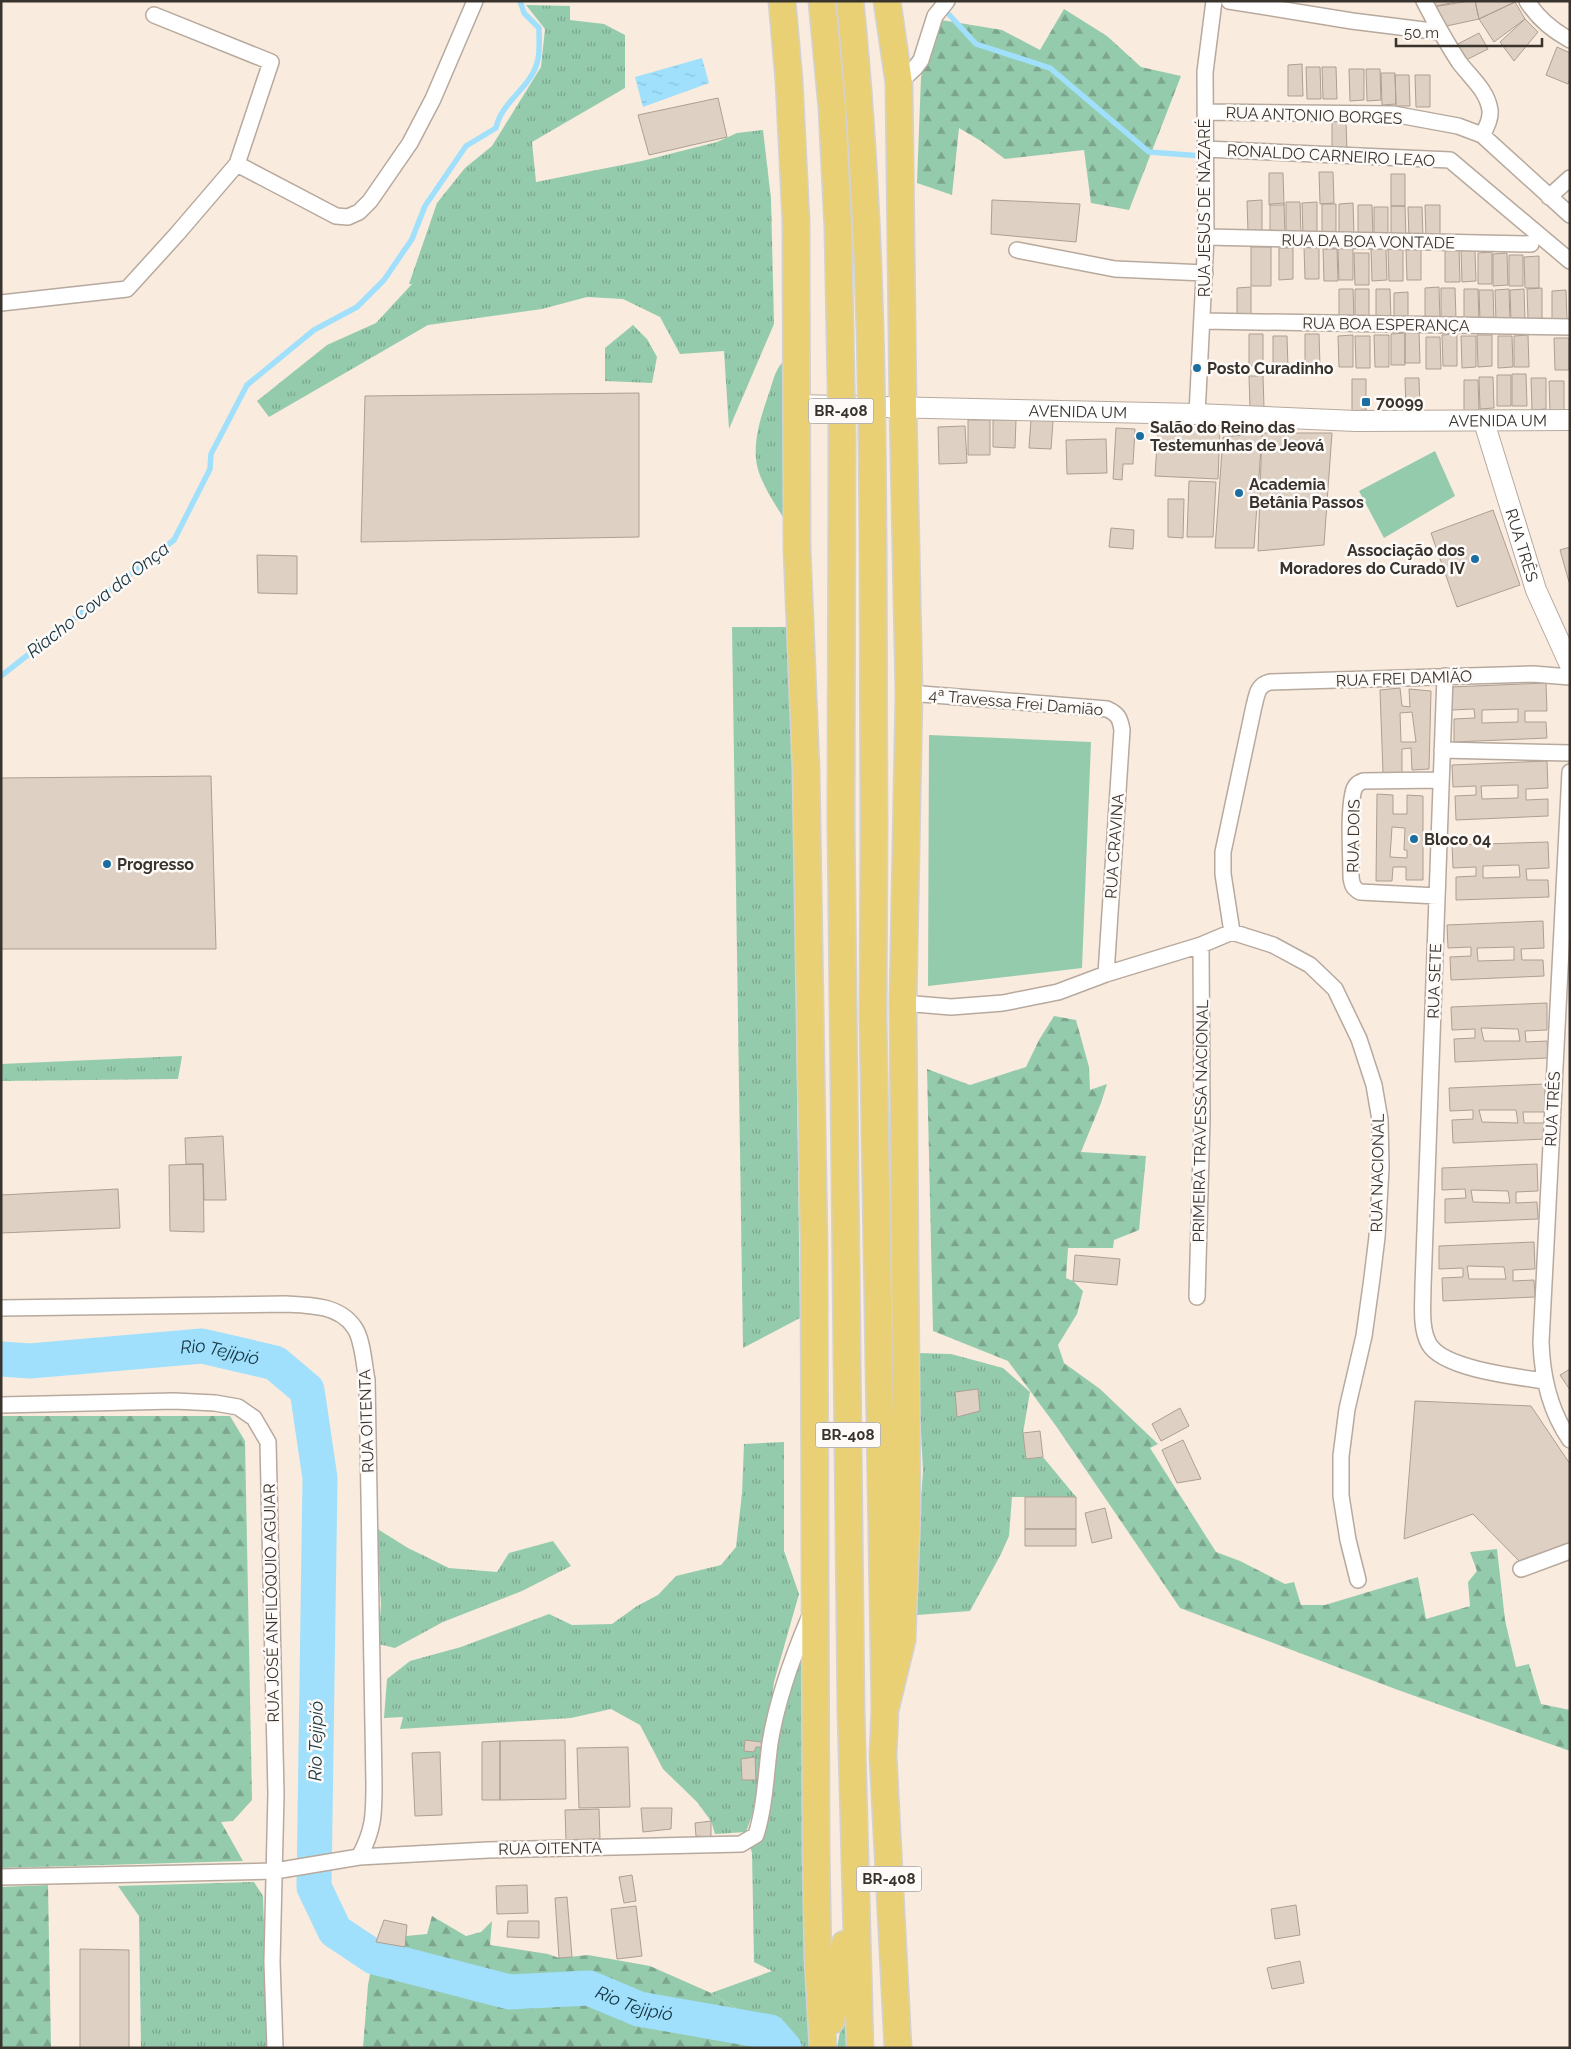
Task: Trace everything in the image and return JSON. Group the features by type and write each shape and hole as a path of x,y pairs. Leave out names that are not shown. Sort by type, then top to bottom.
{"highway":[{"path":"782,1 796,221 797,549 806,769 814,1228 818,1959 825,2048"},
{"name":"BR-408","path":"822,1 832,108 837,204 842,434 841,822 855,1894 860,2048"},
{"name":"BR-408","path":"850,1 860,102 871,339 874,821 873,1016 885,1710 883,1755 898,2048"},
{"path":"885,1710 902,1640 907,1512 904,1003 909,693 902,407 899,83 887,1"},
{"path":"825,2048 855,1894"}],"street":[{"path":"236,164 336,216 348,217 359,212 370,201 410,143 433,99 475,1"},
{"path":"899,83 915,68 920,60 935,16 947,1"},
{"name":"RUA JESUS DE NAZARÉ","path":"1197,414 1206,237 1205,72 1214,1"},
{"path":"1229,1 1325,8 1352,21 1440,32"},
{"path":"1424,1 1440,32 1460,63 1486,96 1490,110 1490,120 1482,135"},
{"path":"1527,1 1549,28 1570,40"},
{"path":"1,302 127,289 177,234 236,164 271,62 154,15"},
{"name":"RUA ANTONIO BORGES","path":"1205,112 1393,114 1458,126 1482,135 1570,215"},
{"name":"RONALDO CARNEIRO LEAO","path":"1205,149 1450,160 1570,261"},
{"path":"1550,197 1570,178"},
{"name":"RUA DA BOA VONTADE","path":"1206,237 1530,244"},
{"path":"1017,250 1115,269 1205,273"},
{"name":"RUA BOA ESPERANÇA","path":"1203,320 1570,327"},
{"name":"AVENIDA UM","path":"797,405 1197,414 1356,421 1484,422 1570,420"},
{"name":"RUA TRÊS","path":"1484,422 1536,590 1570,665"},
{"name":"RUA FREI DAMIÃO","path":"1232,932 1223,874 1223,852 1254,706 1259,688 1263,684 1270,682 1444,676 1533,674 1570,677"},
{"name":"RUA SETE","path":"1444,676 1423,1286 1424,1327 1429,1344 1438,1354 1467,1366 1501,1375 1545,1381"},
{"name":"4ª Travessa Frei Damião","path":"909,693 1107,709 1116,713 1120,719"},
{"name":"RUA CRAVINA","path":"1106,974 1122,730 1120,719"},
{"path":"1442,750 1570,753"},
{"name":"RUA TRÊS","path":"1570,772 1542,1309 1542,1365 1545,1381 1557,1416 1570,1440"},
{"name":"RUA DOIS","path":"1437,896 1360,892 1355,889 1351,877 1352,811 1353,792 1358,783 1363,781 1440,780"},
{"path":"904,1003 952,1007 1003,1003 1058,992 1106,974 1201,945 1232,932"},
{"name":"RUA NACIONAL","path":"1232,932 1273,945 1310,965 1335,989 1359,1039 1374,1085 1380,1120 1381,1168 1377,1237 1364,1336 1348,1409 1341,1456 1341,1496 1348,1540 1358,1580"},
{"name":"PRIMEIRA TRAVESSA NACIONAL","path":"1197,1297 1202,1119 1201,945"},
{"name":"RUA OITENTA","path":"1,1308 286,1304 317,1306 340,1314 355,1327 361,1345 367,1380 374,1816 369,1839 359,1857"},
{"name":"RUA JOSÉ ANFILÓQUIO AGUIAR","path":"1,1405 174,1401 214,1403 238,1407 254,1418 268,1442 276,1794 272,1962 275,2048"},
{"path":"1521,1570 1570,1551"},
{"name":"RUA OITENTA","path":"1,1877 275,1871 359,1857 488,1850 741,1844 756,1835 760,1821 770,1742 779,1703 787,1674 816,1603"}],"green space":[{"path":"526,5 570,6 570,20 604,24 625,35 625,88 532,142 536,182 642,161 717,142 737,133 763,130 771,199 774,324 729,429 724,351 680,354 660,317 623,299 587,297 542,309 428,325 269,417 257,401 327,345 376,323 412,284 409,284 437,203 465,168 492,146 541,67 545,29"},
{"path":"1064,9 1107,36 1141,67 1181,76 1129,210 1091,203 1084,150 1005,159 981,141 959,128 952,195 917,183 921,77 935,19 1002,30 1040,50"},
{"path":"633,325 647,339 657,357 652,383 605,381 605,348"},
{"path":"789,358 789,527 760,475 757,467 756,440 775,376 782,363"},
{"path":"1435,451 1455,496 1384,538 1359,491"},
{"path":"732,627 791,627 800,1318 743,1348"},
{"path":"929,735 1091,742 1082,968 928,986"},
{"path":"1054,1016 1076,1020 1089,1067 1090,1090 1107,1084 1081,1152 1146,1156 1139,1230 1114,1240 1113,1248 1068,1248 1066,1278 1073,1281 1083,1291 1077,1314 1058,1345 1064,1363 1100,1389 1158,1444 1150,1448 1216,1552 1240,1561 1285,1584 1294,1582 1301,1605 1325,1605 1418,1577 1426,1619 1470,1606 1468,1582 1477,1571 1470,1552 1497,1549 1505,1620 1516,1667 1529,1664 1541,1704 1570,1710 1570,1751 1398,1690 1180,1608 1056,1426 1008,1361 933,1331 927,1069 970,1085 1026,1067 1039,1040"},
{"path":"182,1056 178,1079 1,1081 1,1064"},
{"path":"917,1353 951,1354 1003,1368 1030,1392 1023,1433 1026,1459 1043,1457 1076,1497 1012,1497 1009,1536 970,1611 917,1615 915,1588 923,1471"},
{"path":"1,1416 230,1416 245,1441 252,1800 233,1821 221,1822 243,1861 1,1868"},
{"path":"784,1442 784,1551 799,1594 774,1682 759,1796 746,1832 715,1834 711,1821 697,1802 663,1769 640,1725 611,1709 571,1718 400,1729 403,1717 384,1718 387,1679 410,1661 461,1647 549,1614 572,1625 612,1624 637,1606 658,1595 676,1576 721,1565 736,1547 742,1493 744,1444"},
{"path":"376,1528 408,1548 449,1568 497,1572 509,1553 553,1541 571,1566 522,1591 443,1622 395,1648 378,1644 381,1604"},
{"path":"804,1641 812,2048 806,2048 774,2022 741,2011 711,1993 772,1971 754,1962 752,1853 749,1843"},
{"path":"254,1882 263,1896 268,2048 141,2048 139,1916 118,1886"},
{"path":"48,1885 51,2048 1,2048 1,1887"},
{"path":"432,1916 466,1936 481,1932 492,1921 490,1945 548,1954 559,1958 588,1955 650,1966 711,1993 741,2011 774,2022 806,2048 363,2048 368,1985 376,1942 405,1946 406,1936 427,1934"},
{"path":"841,2026 850,2026 851,2048 837,2048"}],"water":[{"path":"702,58 709,83 643,107 635,77"}],"building":[{"path":"1431,1 1460,1 1432,7"},
{"path":"1475,1 1479,19 1442,27 1432,7"},
{"path":"1475,1 1514,1 1515,2 1479,19"},
{"path":"1515,2 1525,19 1494,42 1479,19"},
{"path":"1525,19 1538,32 1514,61 1500,42"},
{"path":"1479,33 1488,49 1460,63 1452,47"},
{"path":"1557,47 1570,53 1570,78 1568,84 1546,75"},
{"path":"1302,64 1303,96 1288,96 1288,65"},
{"path":"1306,67 1320,67 1321,99 1307,99"},
{"path":"1322,67 1336,67 1337,99 1323,99"},
{"path":"1349,69 1364,69 1364,100 1350,101"},
{"path":"1366,69 1380,69 1381,100 1367,101"},
{"path":"1381,73 1395,73 1396,104 1382,105"},
{"path":"1395,75 1409,75 1410,106 1396,106"},
{"path":"1415,75 1430,75 1430,107 1416,107"},
{"path":"718,98 727,137 649,155 638,115"},
{"path":"1332,121 1346,121 1347,152 1332,153"},
{"path":"1319,172 1333,172 1334,203 1320,204"},
{"path":"1269,173 1283,173 1284,205 1269,205"},
{"path":"1391,174 1405,174 1405,206 1391,206"},
{"path":"992,200 1080,204 1076,242 991,234"},
{"path":"1262,200 1262,232 1248,232 1247,201"},
{"path":"1286,202 1300,202 1301,234 1286,234"},
{"path":"1317,202 1317,234 1303,234 1302,203"},
{"path":"1284,203 1285,235 1270,235 1270,204"},
{"path":"1353,203 1354,235 1339,235 1339,204"},
{"path":"1322,204 1336,204 1336,235 1322,236"},
{"path":"1358,205 1372,205 1373,236 1358,237"},
{"path":"1425,205 1440,205 1440,236 1426,237"},
{"path":"1391,206 1405,206 1406,238 1391,238"},
{"path":"1374,207 1388,207 1388,238 1374,238"},
{"path":"1408,207 1422,207 1423,238 1409,239"},
{"path":"1251,247 1271,247 1271,286 1251,286"},
{"path":"1304,247 1319,247 1319,279 1305,279"},
{"path":"1279,248 1293,248 1293,279 1279,280"},
{"path":"1353,248 1353,280 1339,280 1338,249"},
{"path":"1421,248 1421,280 1407,280 1406,249"},
{"path":"1323,249 1337,249 1338,281 1324,281"},
{"path":"1371,249 1386,249 1387,280 1372,281"},
{"path":"1388,249 1403,249 1403,281 1389,281"},
{"path":"1459,250 1460,282 1445,282 1445,251"},
{"path":"1461,250 1475,250 1476,281 1462,282"},
{"path":"1492,252 1492,284 1478,284 1478,253"},
{"path":"1354,253 1369,253 1369,285 1355,285"},
{"path":"1507,253 1508,285 1493,286 1493,254"},
{"path":"1509,255 1523,255 1523,286 1509,286"},
{"path":"1539,256 1539,288 1525,288 1524,257"},
{"path":"1251,287 1251,319 1237,319 1237,288"},
{"path":"1439,287 1440,319 1425,319 1425,288"},
{"path":"1441,288 1455,288 1456,319 1441,320"},
{"path":"1542,288 1542,320 1528,320 1527,289"},
{"path":"1339,289 1353,289 1354,320 1339,321"},
{"path":"1355,289 1369,289 1369,321 1355,321"},
{"path":"1376,289 1390,289 1391,321 1376,321"},
{"path":"1464,289 1478,289 1479,321 1464,321"},
{"path":"1509,289 1510,321 1496,321 1495,290"},
{"path":"1524,289 1525,321 1511,321 1510,290"},
{"path":"1479,290 1493,290 1494,321 1480,322"},
{"path":"1566,290 1567,322 1552,322 1552,291"},
{"path":"1408,292 1408,324 1394,324 1394,293"},
{"path":"1405,331 1419,331 1420,363 1405,363"},
{"path":"1405,333 1405,365 1391,365 1391,334"},
{"path":"1249,334 1263,334 1263,365 1249,366"},
{"path":"1305,334 1319,334 1320,366 1305,366"},
{"path":"1457,334 1457,366 1443,366 1442,335"},
{"path":"1353,335 1353,367 1339,367 1338,336"},
{"path":"1374,335 1389,335 1389,367 1375,367"},
{"path":"1477,335 1492,335 1492,366 1478,367"},
{"path":"1528,335 1529,367 1514,367 1514,336"},
{"path":"1273,336 1287,336 1288,368 1273,368"},
{"path":"1355,336 1370,336 1370,368 1356,368"},
{"path":"1461,336 1476,336 1476,367 1462,368"},
{"path":"1498,336 1512,336 1513,367 1498,368"},
{"path":"1426,337 1440,337 1441,369 1426,369"},
{"path":"1554,338 1569,338 1569,370 1555,370"},
{"path":"1512,374 1526,374 1527,406 1512,406"},
{"path":"1497,375 1511,375 1511,406 1497,406"},
{"path":"1249,376 1263,376 1264,408 1250,408"},
{"path":"1479,377 1493,377 1494,408 1480,409"},
{"path":"1405,378 1419,378 1420,409 1406,410"},
{"path":"1531,378 1546,378 1546,409 1532,410"},
{"path":"1352,379 1366,379 1366,410 1352,411"},
{"path":"1464,380 1478,380 1479,411 1464,412"},
{"path":"1549,381 1564,381 1564,412 1550,412"},
{"path":"639,393 639,537 361,542 365,396"},
{"path":"968,420 990,420 990,455 968,455"},
{"path":"993,420 1016,420 1015,448 993,447"},
{"path":"1031,420 1053,421 1051,449 1029,448"},
{"path":"965,426 967,463 939,464 938,427"},
{"path":"1158,427 1220,429 1218,479 1155,476"},
{"path":"1116,428 1135,429 1133,464 1123,464 1122,480 1113,479"},
{"name":"Academia Betânia Passos","path":"1262,433 1254,548 1215,548 1223,437"},
{"path":"1262,433 1332,433 1324,545 1258,551"},
{"path":"1106,439 1107,473 1067,474 1066,440"},
{"path":"1189,481 1216,482 1213,537 1187,537"},
{"path":"1168,499 1184,499 1183,538 1168,537"},
{"name":"Associação dos Moradores do Curado IV","path":"1493,510 1520,585 1457,607 1431,533"},
{"path":"1111,528 1134,530 1133,549 1109,547"},
{"path":"1570,547 1570,582 1569,582 1560,550"},
{"path":"257,555 297,556 297,594 258,593"},
{"path":"1546,683 1547,711 1525,711 1525,722 1546,722 1547,738 1454,742 1454,719 1475,718 1474,709 1452,710 1451,687"},
{"path":"1400,688 1402,706 1410,707 1409,689 1431,691 1429,769 1412,770 1411,748 1402,749 1402,775 1383,773 1380,690"},
{"path":"1518,709 1518,722 1482,723 1482,710"},
{"path":"1412,712 1416,742 1401,742 1400,713"},
{"path":"1547,761 1548,788 1526,789 1526,800 1548,799 1548,816 1456,820 1455,796 1476,795 1476,786 1453,787 1452,765"},
{"name":"Progresso","path":"211,776 216,949 1,949 1,778"},
{"path":"1518,785 1518,798 1482,799 1481,786"},
{"name":"Bloco 04","path":"1377,794 1393,795 1393,814 1407,814 1407,795 1423,796 1423,880 1406,880 1406,867 1393,867 1392,881 1376,881","holes":["1392,827 1405,828 1404,850 1407,850 1407,858 1390,857"]},
{"path":"1548,842 1549,868 1526,869 1527,880 1548,880 1549,897 1456,900 1456,877 1476,876 1476,867 1453,868 1452,845"},
{"path":"1519,865 1520,877 1483,878 1483,866"},
{"path":"1543,921 1544,948 1521,949 1522,960 1543,960 1544,976 1451,980 1450,957 1471,956 1471,947 1448,948 1447,925"},
{"path":"1514,947 1514,960 1478,961 1477,948"},
{"path":"1547,1003 1547,1030 1525,1031 1526,1042 1547,1041 1548,1058 1455,1062 1454,1039 1475,1038 1475,1029 1452,1030 1451,1007"},
{"path":"1481,1028 1518,1029 1520,1041 1484,1041"},
{"path":"1545,1084 1545,1112 1523,1112 1524,1123 1545,1123 1546,1139 1453,1143 1452,1120 1473,1119 1473,1110 1450,1111 1449,1088"},
{"path":"1479,1110 1516,1110 1518,1123 1482,1122"},
{"path":"223,1136 226,1200 204,1200 203,1164 186,1164 185,1138"},
{"path":"203,1164 204,1232 170,1231 169,1165"},
{"path":"1537,1164 1538,1191 1516,1192 1516,1203 1537,1202 1538,1219 1445,1223 1445,1199 1466,1198 1465,1189 1442,1190 1442,1168"},
{"path":"118,1189 120,1228 1,1233 1,1195"},
{"path":"1471,1190 1508,1191 1510,1203 1473,1202"},
{"path":"1534,1242 1535,1269 1513,1270 1513,1281 1534,1280 1535,1297 1443,1301 1442,1278 1463,1277 1463,1268 1439,1269 1439,1246"},
{"path":"1075,1255 1120,1259 1117,1285 1073,1281"},
{"path":"1467,1266 1504,1267 1506,1279 1469,1279"},
{"path":"1570,1369 1570,1390 1560,1375"},
{"path":"978,1389 980,1411 957,1417 955,1392"},
{"path":"1415,1401 1531,1406 1570,1464 1570,1546 1522,1564 1473,1514 1404,1539"},
{"path":"1180,1408 1189,1426 1161,1441 1152,1424"},
{"path":"1040,1431 1043,1457 1026,1459 1023,1433"},
{"path":"1183,1440 1201,1479 1177,1483 1162,1450"},
{"path":"1025,1497 1076,1497 1076,1529 1025,1529"},
{"path":"1105,1508 1112,1538 1092,1543 1085,1513"},
{"path":"1025,1529 1076,1529 1076,1546 1025,1546"},
{"path":"565,1740 566,1799 500,1800 500,1741"},
{"path":"745,1740 761,1742 762,1747 756,1747 754,1752 744,1751"},
{"path":"500,1741 500,1800 482,1800 482,1742"},
{"path":"628,1747 630,1807 579,1808 577,1748"},
{"path":"440,1752 442,1815 415,1816 412,1753"},
{"path":"755,1757 756,1780 742,1780 741,1759"},
{"path":"641,1808 672,1808 671,1829 643,1832"},
{"path":"599,1809 600,1839 566,1840 565,1810"},
{"path":"711,1821 711,1837 696,1836 695,1823"},
{"path":"632,1875 636,1901 624,1903 619,1877"},
{"path":"527,1885 528,1913 497,1914 496,1886"},
{"path":"567,1897 572,1957 559,1958 555,1898"},
{"path":"1296,1905 1300,1935 1275,1939 1271,1909"},
{"path":"636,1906 642,1956 617,1959 611,1909"},
{"path":"384,1920 407,1925 405,1947 376,1942"},
{"path":"508,1921 539,1921 539,1938 507,1937"},
{"path":"80,1949 129,1950 129,2048 80,2048"},
{"path":"1300,1961 1304,1983 1272,1989 1267,1968"}],"waterway":[{"name":"Riacho Cova da Onça","path":"1,676 174,540 210,469 211,454 247,385 314,330 357,307 384,280 412,239 425,206 466,146 496,128 504,110 535,69 539,52 539,28 524,13 520,1"},
{"path":"944,9 976,44 1050,68 1149,152 1202,156"},
{"name":"Rio Tejipió","path":"1,1359 30,1361 202,1346 275,1363 307,1390 320,1478 314,1887 335,1931 374,1957 510,1992 589,1988 639,2009 770,2032 784,2048"}],"place":[{"name":"Posto Curadinho","path":"1197,368"},
{"name":"70099","path":"1366,402"},
{"name":"Salão do Reino das Testemunhas de Jeová","path":"1140,436"},
{"name":"Academia Betânia Passos","path":"1239,493"},
{"name":"Associação dos Moradores do Curado IV","path":"1475,559"},
{"name":"Bloco 04","path":"1414,839"},
{"name":"Progresso","path":"107,864"}]}
